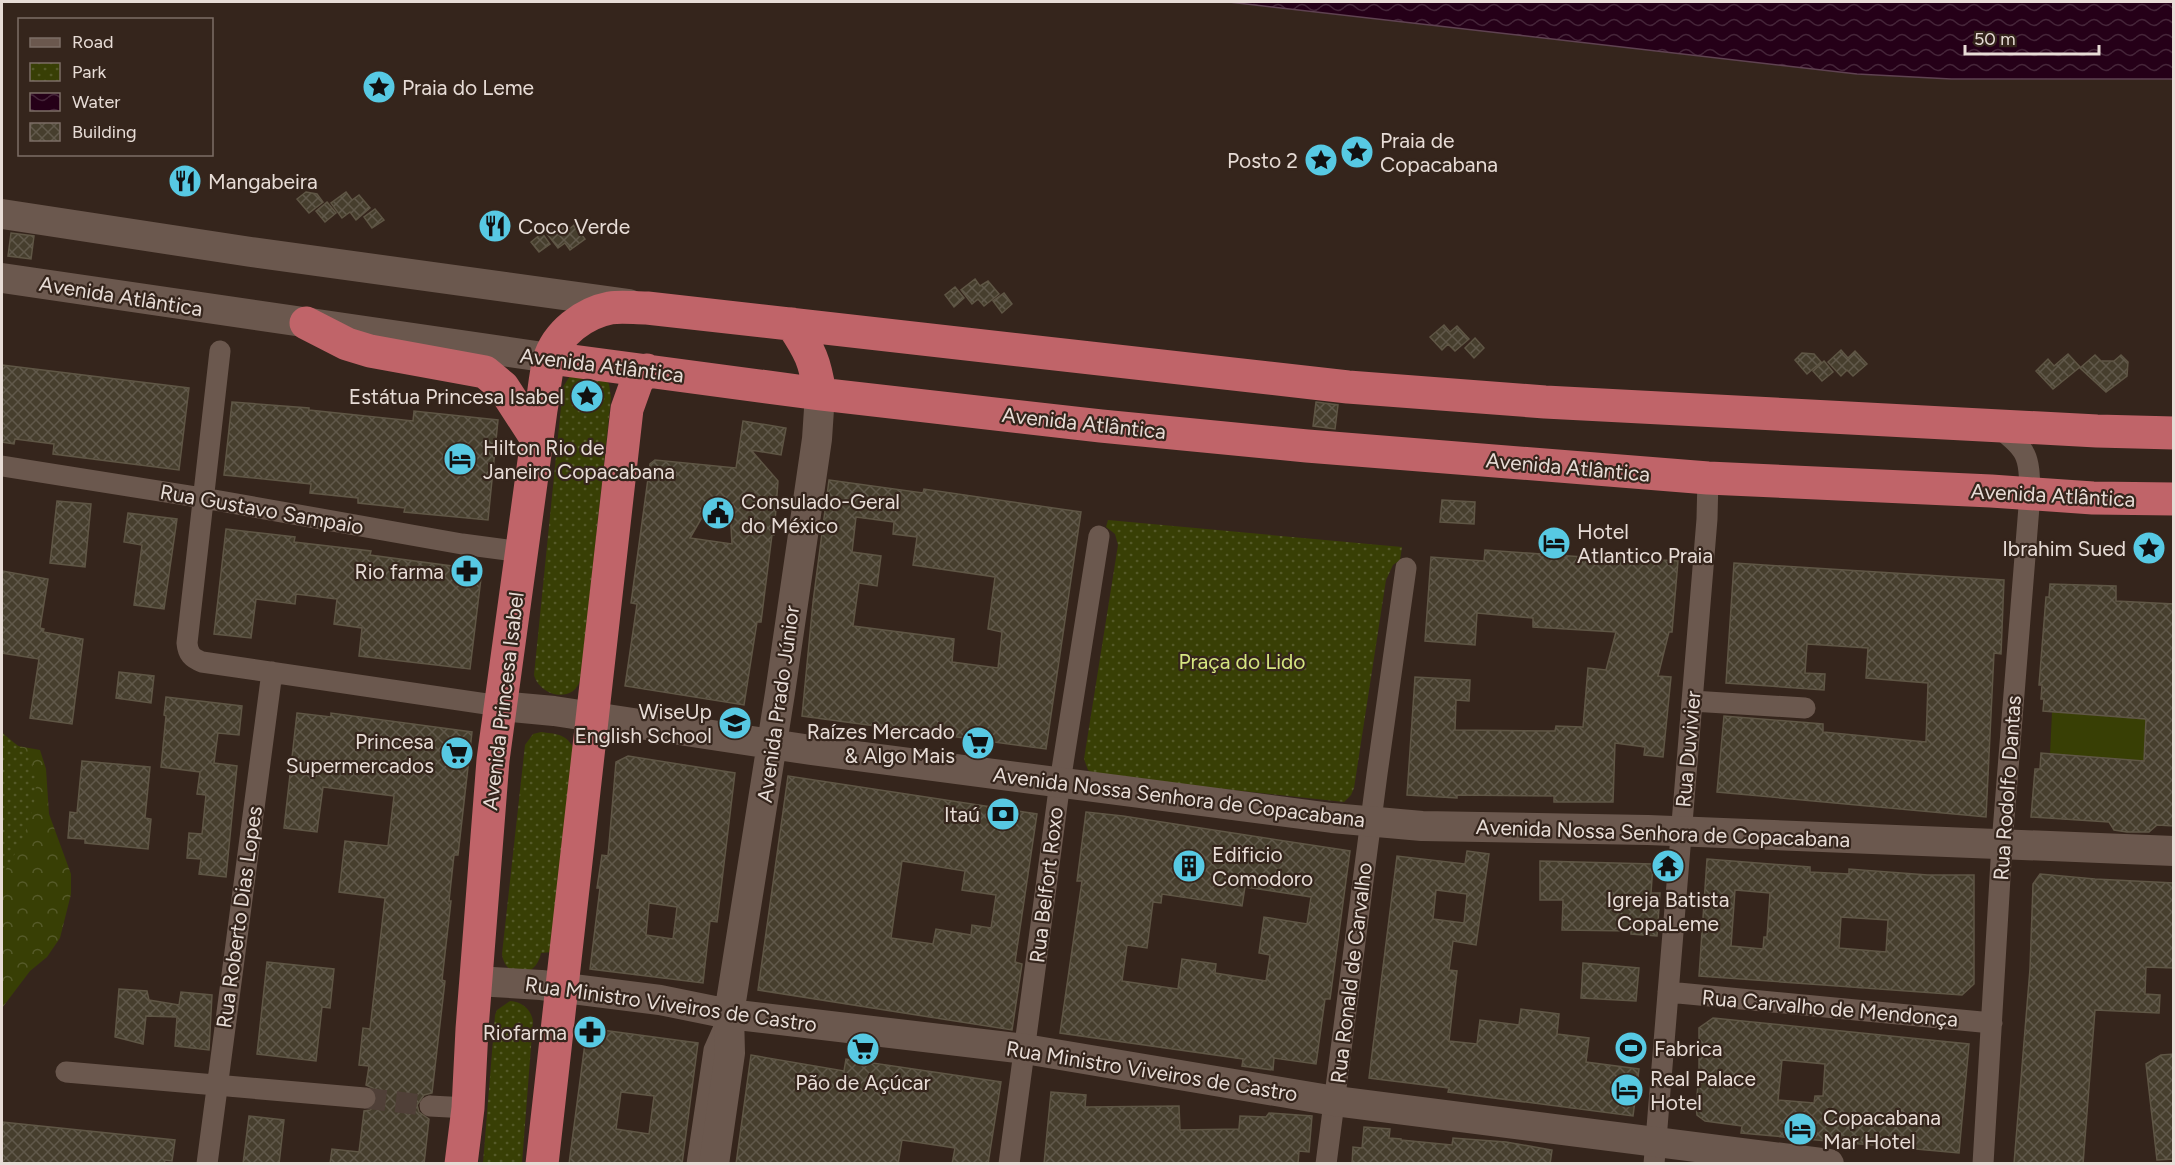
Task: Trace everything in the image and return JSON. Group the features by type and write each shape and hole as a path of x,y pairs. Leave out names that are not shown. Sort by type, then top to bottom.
{"highway":[{"path":"647,308 1348,387 1545,402 2174,433"},
{"name":"Avenida Princesa Isabel","path":"461,1164 468,1108 493,760 550,358 559,340 579,321 607,309 647,308"},
{"path":"306,323 347,344 370,351 485,372 503,387 538,441"},
{"path":"792,324 807,347 816,368 819,394"},
{"name":"Avenida Atlântica","path":"550,358 819,394 1101,426 1296,445 1708,478 2093,498 2174,499"},
{"path":"542,1164 627,409 637,381 647,370"}],"street":[{"path":"2,214 251,252 607,300 647,308"},
{"name":"Avenida Atlântica","path":"2,278 550,358"},
{"path":"203,498 220,351"},
{"name":"Avenida Prado Júnior","path":"714,1164 730,1053 729,1014 817,439 819,394"},
{"name":"Rua Rodolfo Dantas","path":"1983,1164 2002,844 2030,494 2027,456 2022,447 1997,426"},
{"name":"Rua Gustavo Sampaio","path":"2,466 203,498 462,544 522,552"},
{"name":"Rua Duvivier","path":"1655,1153 1707,519 1708,478"},
{"name":"Avenida Nossa Senhora de Copacabana","path":"203,498 187,643 187,650 192,658 202,662 772,744 1370,822 1422,826 1681,831 2174,851"},
{"name":"Rua Belfort Roxo","path":"1009,1164 1060,782 1100,537"},
{"name":"Rua Ronald de Carvalho","path":"1326,1164 1370,822 1406,568"},
{"name":"Rua Roberto Dias Lopes","path":"207,1164 272,672"},
{"path":"1692,700 1805,708"},
{"name":"Rua Ministro Viveiros de Castro","path":"476,981 562,987 660,1000 729,1014 1024,1049 1655,1153 1828,1164"},
{"name":"Rua Carvalho de Mendonça","path":"1668,992 1992,1023"},
{"name":"Avenida Prado Júnior","path":"697,1164 714,1050 729,1014"},
{"path":"66,1072 365,1098"},
{"path":"430,1106 468,1108"}],"green space":[{"path":"570,376 604,378 609,384 611,398 581,679 573,691 561,695 544,689 534,675 563,387"},
{"name":"Praça do Lido","path":"1108,520 1402,547 1400,560 1393,565 1386,580 1354,788 1344,802 1097,775 1088,770 1084,759 1118,545 1115,534 1106,527"},
{"path":"2052,712 2146,719 2144,761 2050,754"},
{"path":"2,732 29,757 35,775 36,790 34,805 23,837 2,876"},
{"path":"541,732 563,737 573,747 552,952 541,953 533,968 521,973 509,968 502,954 525,745 533,734"},
{"path":"18,746 40,750 46,769 49,814 71,874 71,894 60,938 47,957 30,971 2,1008 2,757"},
{"path":"510,1001 525,1007 533,1021 522,1163 483,1163 495,1015 497,1010"}],"water":[{"path":"1229,2 2173,2 2173,79 1951,79 1857,74"}],"building":[{"path":"306,192 317,194 323,202 309,213 297,199"},
{"path":"346,192 352,200 359,195 370,208 356,220 350,212 342,218 331,203"},
{"path":"327,202 336,213 325,222 316,211"},
{"path":"375,209 384,220 372,228 364,217"},
{"path":"561,223 567,231 574,225 585,239 570,250 565,243 558,248 547,234"},
{"path":"11,233 34,236 31,259 8,256"},
{"path":"542,233 550,244 539,252 531,242"},
{"path":"975,279 980,286 988,281 999,294 984,306 978,299 972,304 961,290"},
{"path":"955,287 964,298 954,307 945,295"},
{"path":"1004,293 1012,304 1002,313 993,301"},
{"path":"1444,325 1450,332 1457,326 1469,339 1455,351 1448,344 1442,350 1430,337"},
{"path":"1475,338 1484,348 1474,358 1465,348"},
{"path":"1841,350 1848,358 1855,351 1867,364 1853,376 1847,370 1841,376 1828,362"},
{"path":"1802,353 1814,354 1821,362 1807,374 1795,360"},
{"path":"2068,354 2080,367 2053,389 2036,371 2048,359 2054,366"},
{"path":"2095,355 2101,361 2114,361 2121,355 2128,362 2127,376 2106,392 2080,368"},
{"path":"1824,361 1833,372 1822,381 1813,371"},
{"path":"2,365 189,388 179,470 53,454 54,444 15,439 14,444 2,442"},
{"path":"232,402 309,408 309,410 413,421 414,411 498,420 488,520 404,512 405,508 358,503 358,498 310,493 311,484 224,475"},
{"path":"1316,402 1338,405 1335,429 1313,426"},
{"path":"743,421 786,428 781,455 751,450 778,481 774,535 772,535 761,622 757,622 744,705 625,686 637,604 631,603 650,464 655,460 736,468","holes":["708,507 730,510 732,544 690,538"]},
{"path":"829,480 923,493 924,489 1081,512 1046,749 802,716 813,602","holes":["856,517 894,522 893,534 917,537 913,565 995,577 988,629 1002,632 998,668 952,662 954,639 853,626 859,583 877,586 881,556 852,552"]},
{"path":"1442,500 1475,502 1474,524 1440,522"},
{"path":"57,501 91,504 85,567 50,563"},
{"path":"128,513 177,519 164,609 134,605 142,545 124,542"},
{"path":"226,529 295,537 294,542 371,551 370,555 482,570 470,669 359,656 362,628 334,624 337,599 296,594 295,604 256,599 251,638 214,634"},
{"path":"1485,550 1678,561 1672,632 1669,632 1658,676 1671,677 1663,757 1644,755 1645,747 1615,743 1613,802 1554,802 1554,796 1457,795 1457,798 1407,795 1415,677 1470,680 1469,701 1456,700 1455,730 1555,731 1556,726 1583,727 1588,668 1606,670 1616,632 1533,627 1533,618 1477,613 1475,645 1425,641 1431,557 1484,561"},
{"path":"1734,563 2004,580 2001,654 1994,653 1986,817 1717,792 1724,716 1823,724 1823,732 1926,742 1928,683 1866,678 1868,648 1807,644 1805,673 1825,674 1824,690 1726,683"},
{"path":"2,571 48,579 40,628 44,629 43,632 83,639 72,724 30,718 39,659 2,653"},
{"path":"2050,584 2116,586 2116,601 2174,604 2174,826 2157,825 2149,832 2127,832 2114,830 2109,822 2031,817 2035,769 2040,769 2041,753 2144,761 2146,719 2043,711 2042,685 2039,685 2046,597 2049,597"},
{"path":"119,672 154,676 151,703 116,698"},
{"path":"166,697 242,706 239,735 218,733 214,763 237,766 226,877 199,874 201,859 187,858 189,833 202,834 206,795 197,794 200,772 161,767"},
{"path":"297,713 331,717 331,713 472,732 458,855 454,855 442,980 445,981 432,1093 424,1095 417,1105 419,1112 429,1119 424,1164 330,1164 332,1149 359,1152 364,1111 375,1106 378,1099 373,1088 366,1085 369,1066 359,1065 363,1028 370,1029 385,898 339,892 345,841 388,846 394,796 323,787 317,832 284,828"},
{"path":"628,756 735,773 717,922 710,921 703,983 590,969 602,855 608,856 616,762","holes":["649,903 677,907 673,939 646,935"]},
{"path":"82,761 150,767 145,818 151,819 148,849 85,843 85,839 68,838 70,812 77,813"},
{"path":"788,776 1037,814 1015,962 1022,964 1012,1030 758,990","holes":["902,861 965,871 962,890 996,895 991,928 972,925 971,935 936,929 933,944 891,938"]},
{"path":"1086,812 1350,851 1330,999 1325,999 1316,1064 1274,1058 1273,1070 1242,1066 1243,1059 1060,1033 1082,881 1077,881","holes":["1245,887 1311,897 1307,924 1264,917 1259,953 1270,955 1266,981 1215,973 1216,964 1182,959 1178,989 1122,981 1127,945 1147,948 1153,902 1161,903 1162,894 1242,906"]},
{"path":"1467,851 1489,854 1476,945 1453,941 1449,970 1457,971 1449,1041 1477,1044 1480,1020 1519,1025 1521,1009 1559,1014 1557,1034 1589,1038 1586,1062 1639,1069 1633,1116 1448,1092 1449,1088 1369,1078 1397,856 1465,864","holes":["1436,890 1467,894 1464,923 1433,919"]},
{"path":"1707,859 1810,867 1810,872 1849,874 1849,869 1928,875 1974,875 1974,984 1962,995 1699,976","holes":["1735,890 1770,893 1767,937 1764,937 1763,949 1731,946","1841,917 1888,920 1886,952 1839,948"]},
{"path":"1540,861 1653,864 1651,893 1660,893 1657,936 1631,934 1631,931 1562,930 1563,900 1540,900"},
{"path":"2040,874 2174,883 2174,968 2146,967 2145,994 2160,995 2159,1013 2095,1010 2083,1164 2014,1164 2030,969 2033,884"},
{"path":"267,962 334,969 330,1008 322,1007 316,1061 257,1054"},
{"path":"1583,963 1639,968 1636,1001 1581,998"},
{"path":"119,989 147,991 149,1000 179,1005 181,992 212,995 209,1050 175,1046 177,1017 146,1016 143,1044 115,1037"},
{"path":"1713,1018 1969,1044 1959,1153 1741,1133 1742,1126 1705,1121 1697,1115 1696,1107 1699,1028","holes":["1782,1060 1825,1064 1823,1096 1815,1096 1814,1103 1778,1100"]},
{"path":"587,1028 698,1043 682,1164 569,1164","holes":["621,1092 654,1096 649,1134 616,1129"]},
{"path":"2174,1054 2174,1159 2157,1160 2146,1064 2161,1055"},
{"path":"751,1055 844,1071 846,1059 1001,1082 988,1164 952,1164 955,1148 902,1140 898,1164 736,1164"},
{"path":"1051,1092 1086,1095 1085,1107 1179,1106 1180,1130 1239,1129 1240,1116 1266,1117 1269,1113 1312,1116 1309,1152 1299,1151 1298,1164 1044,1164"},
{"path":"249,1116 284,1120 279,1164 243,1164"},
{"path":"2,1122 175,1140 172,1161 165,1160 164,1164 2,1164"},
{"path":"1364,1127 1390,1129 1389,1138 1401,1140 1452,1145 1453,1138 1506,1142 1552,1150 1550,1164 1352,1164 1353,1147 1362,1148"}],"tunnel":[{"path":"365,1098 430,1106"}],"place":[{"name":"Praia do Leme","path":"379,87"},
{"name":"Praia de Copacabana","path":"1357,152"},
{"name":"Posto 2","path":"1321,160"},
{"name":"Mangabeira","path":"185,181"},
{"name":"Coco Verde","path":"495,226"},
{"name":"Estátua Princesa Isabel","path":"587,396"},
{"name":"Hilton Rio de Janeiro Copacabana","path":"460,459"},
{"name":"Consulado-Geral do México","path":"718,513"},
{"name":"Hotel Atlantico Praia","path":"1554,543"},
{"name":"Ibrahim Sued","path":"2149,548"},
{"name":"Rio farma","path":"467,571"},
{"name":"WiseUp English School","path":"735,723"},
{"name":"Raízes Mercado & Algo Mais","path":"978,743"},
{"name":"Princesa Supermercados","path":"457,753"},
{"name":"Itaú","path":"1003,814"},
{"name":"Edificio Comodoro","path":"1189,866"},
{"name":"Igreja Batista CopaLeme","path":"1668,866"},
{"name":"Riofarma","path":"590,1032"},
{"name":"Fabrica","path":"1631,1048"},
{"name":"Pão de Açúcar","path":"863,1049"},
{"name":"Real Palace Hotel","path":"1627,1090"},
{"name":"Copacabana Mar Hotel","path":"1800,1129"}]}
